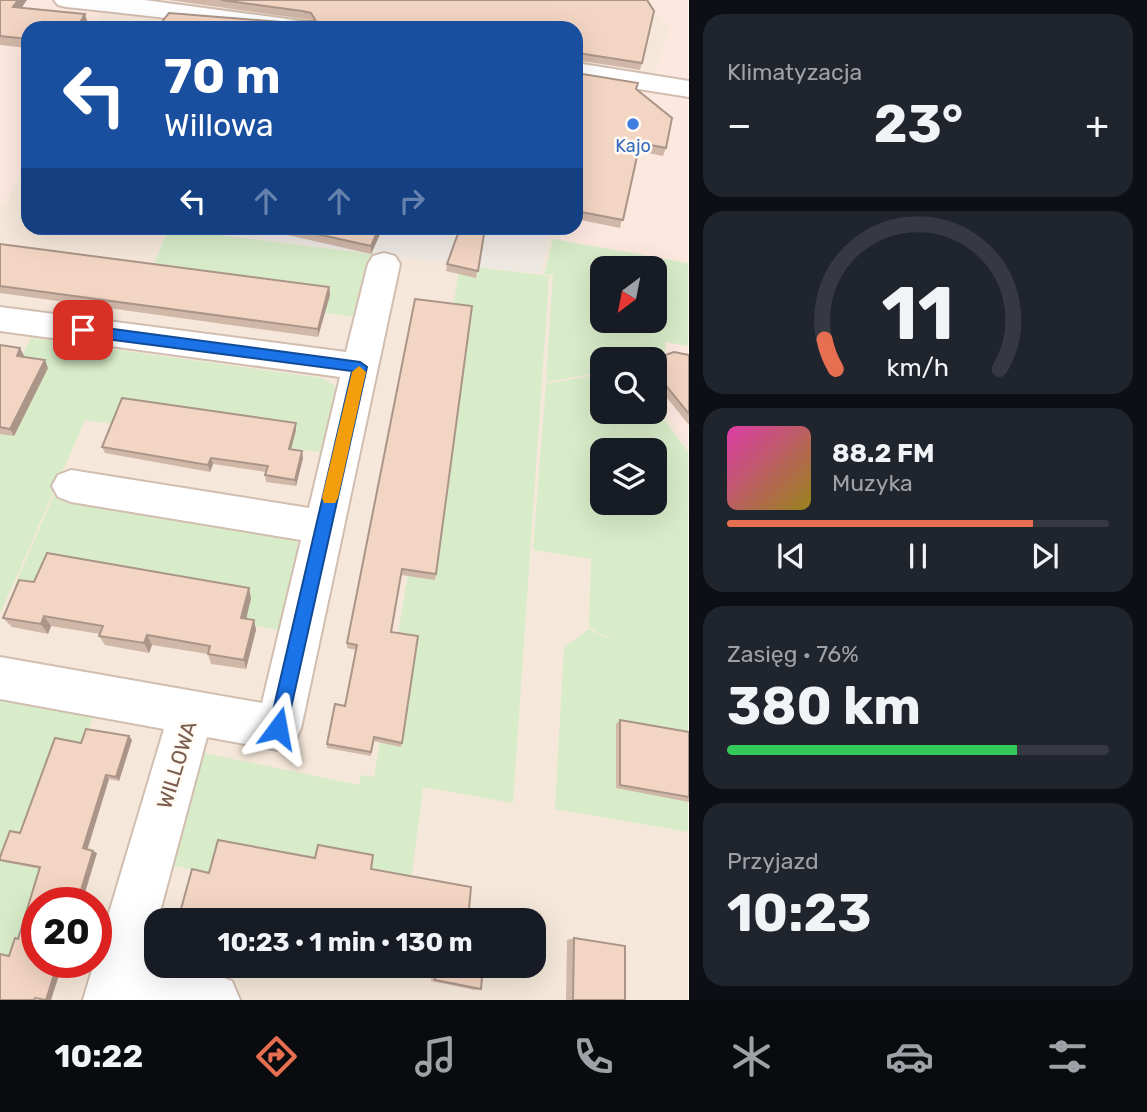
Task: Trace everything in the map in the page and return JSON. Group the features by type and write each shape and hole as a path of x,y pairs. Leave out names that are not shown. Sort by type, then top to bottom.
{"lane":[{"path":"66,0 196,12 256,21"},
{"path":"583,72 688,89"},
{"name":"WILLOWA","path":"113,990 191,712 278,728 384,264"},
{"path":"0,319 360,367"},
{"path":"71,486 323,527"},
{"path":"0,678 191,712"},
{"path":"113,990 213,1000"}],"shaded area":[{"path":"0,0 688,0 688,1000 0,1000"},
{"path":"0,0 108,0 98,21 21,21 21,173 4,206 0,206"},
{"path":"647,0 688,0 688,443 667,416 667,347 613,347 602,333 667,333 667,256 590,256 590,318 552,269 560,235 583,235 583,139 599,70 654,78 670,29"},
{"path":"223,235 550,235 540,274"}],"green space":[{"path":"166,235 218,235 372,254 357,317 142,290"},
{"path":"553,239 649,256 590,256 590,333 667,333 667,259 688,263 688,346 666,342 665,347 590,347 590,374 546,382 553,275 544,274"},
{"path":"460,265 549,276 513,803 423,787 408,908 382,908 169,865 199,752 359,785 361,775 374,777"},
{"path":"31,338 322,378 334,385 339,398 326,453 85,420 0,614 0,398"},
{"path":"590,376 590,424 667,424 688,452 688,832 555,809 564,647 589,629 618,643 589,627 591,559 533,550 546,384"},
{"path":"54,495 292,534 301,549 280,630 14,587"},
{"path":"0,693 95,711 37,887 21,887 21,936 0,1000"}],"building":[{"path":"0,0 18,0 13,7 85,14 81,21 21,21 21,38 0,36"},
{"path":"221,0 647,0 654,11 642,63 583,54 583,21 316,21 311,13"},
{"path":"169,13 269,21 163,21"},
{"path":"583,74 638,83 636,89 672,118 666,148 640,143 623,220 583,212"},
{"path":"322,235 376,235 371,246"},
{"path":"457,235 484,235 478,271 447,264"},
{"path":"0,244 329,287 318,329 0,286"},
{"path":"415,299 472,306 436,574 402,569 391,632 418,636 402,743 374,737 371,752 327,744 335,704 345,706 357,645 347,643"},
{"path":"0,345 20,348 17,356 45,360 10,429 0,427"},
{"path":"674,352 689,355 689,414 667,387 667,354"},
{"path":"122,398 296,423 289,449 302,451 295,480 265,475 268,466 211,458 208,465 102,447"},
{"path":"47,553 249,588 241,618 254,620 244,660 208,654 210,646 147,635 144,643 99,636 103,626 44,616 41,624 3,618 19,580 34,582"},
{"path":"620,720 689,732 689,797 620,785"},
{"path":"86,729 129,736 116,777 106,775 83,848 93,851 82,887 34,887 40,867 0,860 0,857 10,831 20,833 55,738 81,743"},
{"path":"218,840 315,858 318,845 373,855 371,869 471,887 469,908 181,908 192,869 209,873"},
{"path":"21,929 21,978 53,978 46,1000 0,1000 0,954 9,956 15,938 18,939"},
{"path":"574,938 625,946 625,1000 573,1000"},
{"path":"435,978 482,978 481,989"}],"slow traffic":[{"path":"330,498 359,372"}],"place":[{"name":"Kajo","path":"633,124"}],"route":[{"path":"83,330 360,367 278,728"}]}
